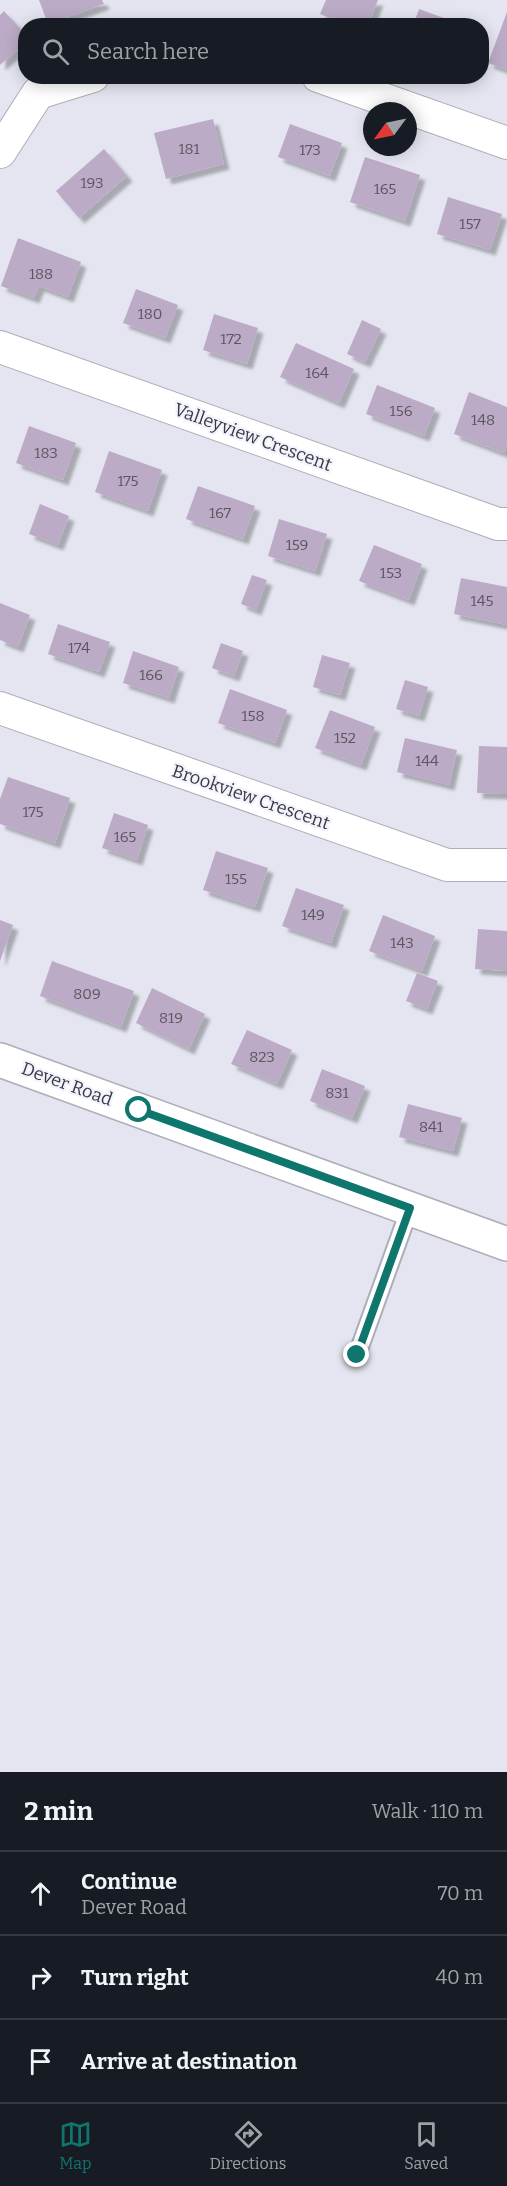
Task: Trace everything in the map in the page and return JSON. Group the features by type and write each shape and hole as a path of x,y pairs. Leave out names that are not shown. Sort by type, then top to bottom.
{"main road":[{"name":"Dever Road","path":"0,1060 507,1244"}],"street":[{"path":"0,152 38,93 67,84"},
{"path":"341,84 507,143"},
{"name":"Valleyview Crescent","path":"0,347 498,524 507,524"},
{"name":"Brookview Crescent","path":"0,708 447,865 507,865"}],"lane":[{"path":"357,1355 410,1208"}],"building":[{"path":"39,0 102,0 104,4 65,18 46,18"},
{"path":"326,0 378,0 371,18 330,18 320,14"},
{"path":"419,9 444,18 416,18"},
{"path":"4,11 18,26 18,50 0,65 0,15"},
{"path":"507,12 507,70 489,63"},
{"path":"213,119 224,164 166,179 154,133"},
{"path":"290,124 342,143 330,176 278,157"},
{"path":"104,149 127,176 79,218 56,191"},
{"path":"365,157 420,175 405,221 350,202"},
{"path":"448,197 502,214 490,250 437,234"},
{"path":"18,238 81,262 68,297 39,286 34,298 1,286"},
{"path":"136,289 178,305 165,338 123,323"},
{"path":"214,314 258,328 247,364 203,350"},
{"path":"362,320 381,329 365,362 347,354"},
{"path":"296,343 354,369 339,403 280,377"},
{"path":"377,385 435,408 424,436 366,414"},
{"path":"469,392 507,407 507,445 504,453 454,434"},
{"path":"29,426 76,443 63,480 16,463"},
{"path":"109,451 162,470 148,511 95,492"},
{"path":"198,486 255,506 243,539 186,519"},
{"path":"40,504 69,516 58,545 29,534"},
{"path":"279,519 327,534 315,571 268,556"},
{"path":"374,545 422,564 409,600 359,581"},
{"path":"252,575 267,580 256,610 241,604"},
{"path":"461,578 507,587 507,625 454,614"},
{"path":"0,603 30,615 18,647 0,640"},
{"path":"58,624 110,642 99,672 48,654"},
{"path":"221,643 243,651 234,676 212,668"},
{"path":"133,651 179,667 169,698 123,683"},
{"path":"322,655 350,663 340,695 313,687"},
{"path":"405,680 428,687 419,716 396,709"},
{"path":"230,689 287,710 275,743 218,723"},
{"path":"330,710 375,727 361,765 315,748"},
{"path":"405,738 457,750 449,785 397,772"},
{"path":"479,746 507,747 507,794 477,793"},
{"path":"8,777 70,798 55,843 0,824 0,799"},
{"path":"114,813 148,825 137,860 102,848"},
{"path":"216,851 268,868 255,907 203,890"},
{"path":"296,888 344,905 331,943 282,926"},
{"path":"383,915 435,936 422,971 369,951"},
{"path":"0,920 13,925 0,961"},
{"path":"478,929 507,931 507,971 475,969"},
{"path":"52,961 134,991 121,1027 40,996"},
{"path":"417,973 438,981 427,1009 406,1001"},
{"path":"152,988 205,1014 189,1049 136,1023"},
{"path":"247,1030 292,1050 277,1084 231,1064"},
{"path":"322,1069 365,1086 352,1118 310,1101"},
{"path":"408,1104 462,1118 453,1151 399,1137"}],"route":[{"path":"139,1110 410,1208 357,1355"}]}
